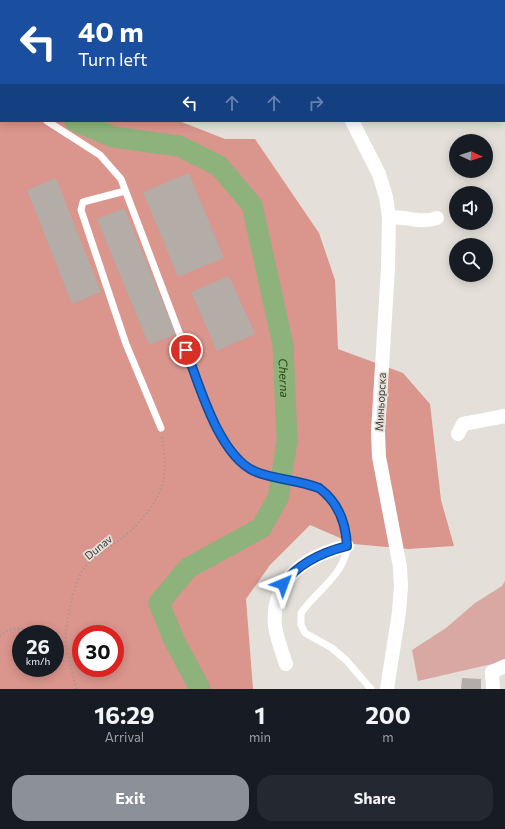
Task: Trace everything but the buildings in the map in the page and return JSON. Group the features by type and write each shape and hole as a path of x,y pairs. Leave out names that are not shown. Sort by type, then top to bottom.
{"street":[{"name":"Миньорска","path":"353,122 379,174 386,197 389,217 388,268 378,432 379,457 400,567 401,587 399,612 387,689"},
{"path":"389,217 400,216 415,221 428,221 437,218"},
{"path":"458,434 463,424 505,416"},
{"path":"286,664 276,627 275,610 283,584 289,576 307,563 324,553 347,546"},
{"path":"493,689 492,672 505,666"}],"lane":[{"path":"49,122 100,155 121,179 213,422 234,455 254,470 299,481 319,488 328,494 337,506 347,534 345,558 339,569 301,613 301,625 305,633 332,648 346,660 371,689"},
{"path":"125,191 83,202 80,210 126,344 161,428"}],"path":[{"name":"Dunav","path":"76,689 66,643 72,594 81,573 92,559 114,545 133,528 152,507 163,482 165,457 161,428"},
{"path":"0,636 8,629 12,629"}],"shaded area":[{"path":"0,122 182,122 225,139 255,139 319,233 335,280 338,349 403,373 430,404 441,500 454,546 408,549 354,544 310,525 270,565 246,599 253,689 0,689"},
{"path":"505,581 505,661 418,681 412,650 446,628 475,603 502,586"}],"waterway":[{"name":"Cherna","path":"77,122 113,137 179,146 219,166 252,205 283,345 287,441 278,498 261,528 188,568 159,603 174,640 200,689"}],"route":[{"path":"186,350 213,422 234,455 254,470 305,482 319,488 328,494 337,506 347,534 347,546 324,553 307,563 289,576 283,584"}]}
